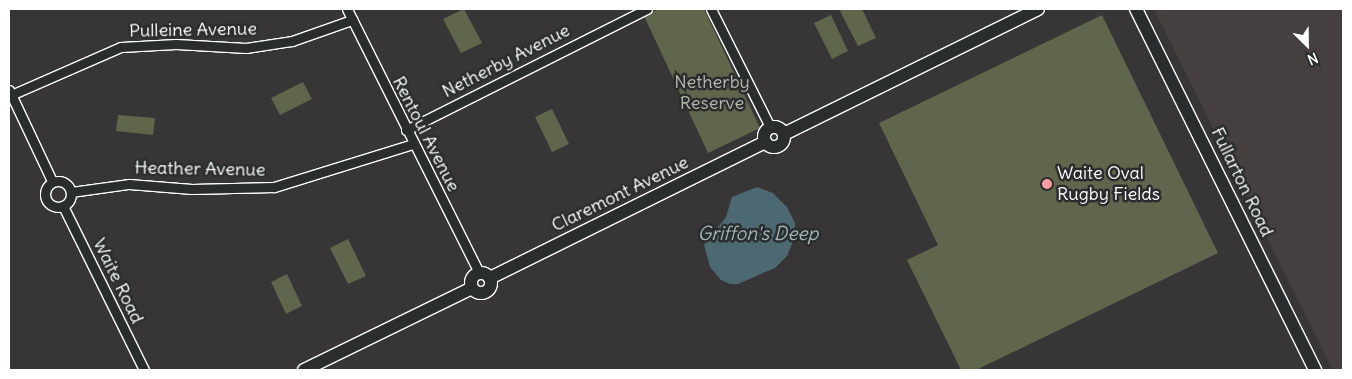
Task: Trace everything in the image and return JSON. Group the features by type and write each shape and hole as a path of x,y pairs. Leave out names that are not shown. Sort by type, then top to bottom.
{"street":[{"name":"Rentoul Avenue","path":"347,9 413,144 484,276"},
{"name":"Netherby Avenue","path":"406,130 647,9"},
{"path":"712,9 770,127"},
{"path":"784,134 1038,9"},
{"name":"Fullarton Road","path":"1136,9 1316,370"},
{"name":"Pulleine Avenue","path":"10,92 121,47 176,44 246,48 292,42 352,20"},
{"path":"10,92 52,181"},
{"path":"770,127 778,127 784,134 784,140 777,147 764,142 764,132 770,127"},
{"name":"Claremont Avenue","path":"484,276 764,142"},
{"name":"Heather Avenue","path":"71,192 129,184 192,189 274,187 413,144"},
{"path":"52,181 64,182 71,192 63,206 52,206 45,198 45,190 52,181"},
{"name":"Waite Road","path":"63,206 144,370"},
{"path":"484,276 490,289 484,294 477,293 472,288 471,280 484,276"},
{"path":"304,370 472,288"}],"shaded area":[{"path":"1154,9 1343,9 1343,370 1332,369"}],"green space":[{"path":"464,9 482,43 461,53 443,19"},
{"name":"Netherby Reserve","path":"659,9 704,9 760,128 708,153 644,16"},
{"path":"844,9 862,9 876,38 858,46 840,11"},
{"path":"831,15 848,51 832,59 814,23"},
{"name":"Waite Oval Rugby Fields","path":"1102,15 1218,253 976,370 961,370 907,260 938,245 879,123"},
{"path":"303,82 312,99 280,115 271,98"},
{"path":"552,109 569,144 552,152 535,117"},
{"path":"118,115 155,118 153,135 116,131"},
{"path":"348,239 366,276 348,284 330,248"},
{"path":"287,274 302,306 286,314 271,282"}],"water":[{"name":"Griffon's Deep","path":"757,187 773,193 787,207 795,223 794,239 787,256 775,268 738,284 730,284 721,280 710,267 704,245 726,217 732,197"}],"place":[{"name":"Waite Oval Rugby Fields","path":"1047,184"}]}
